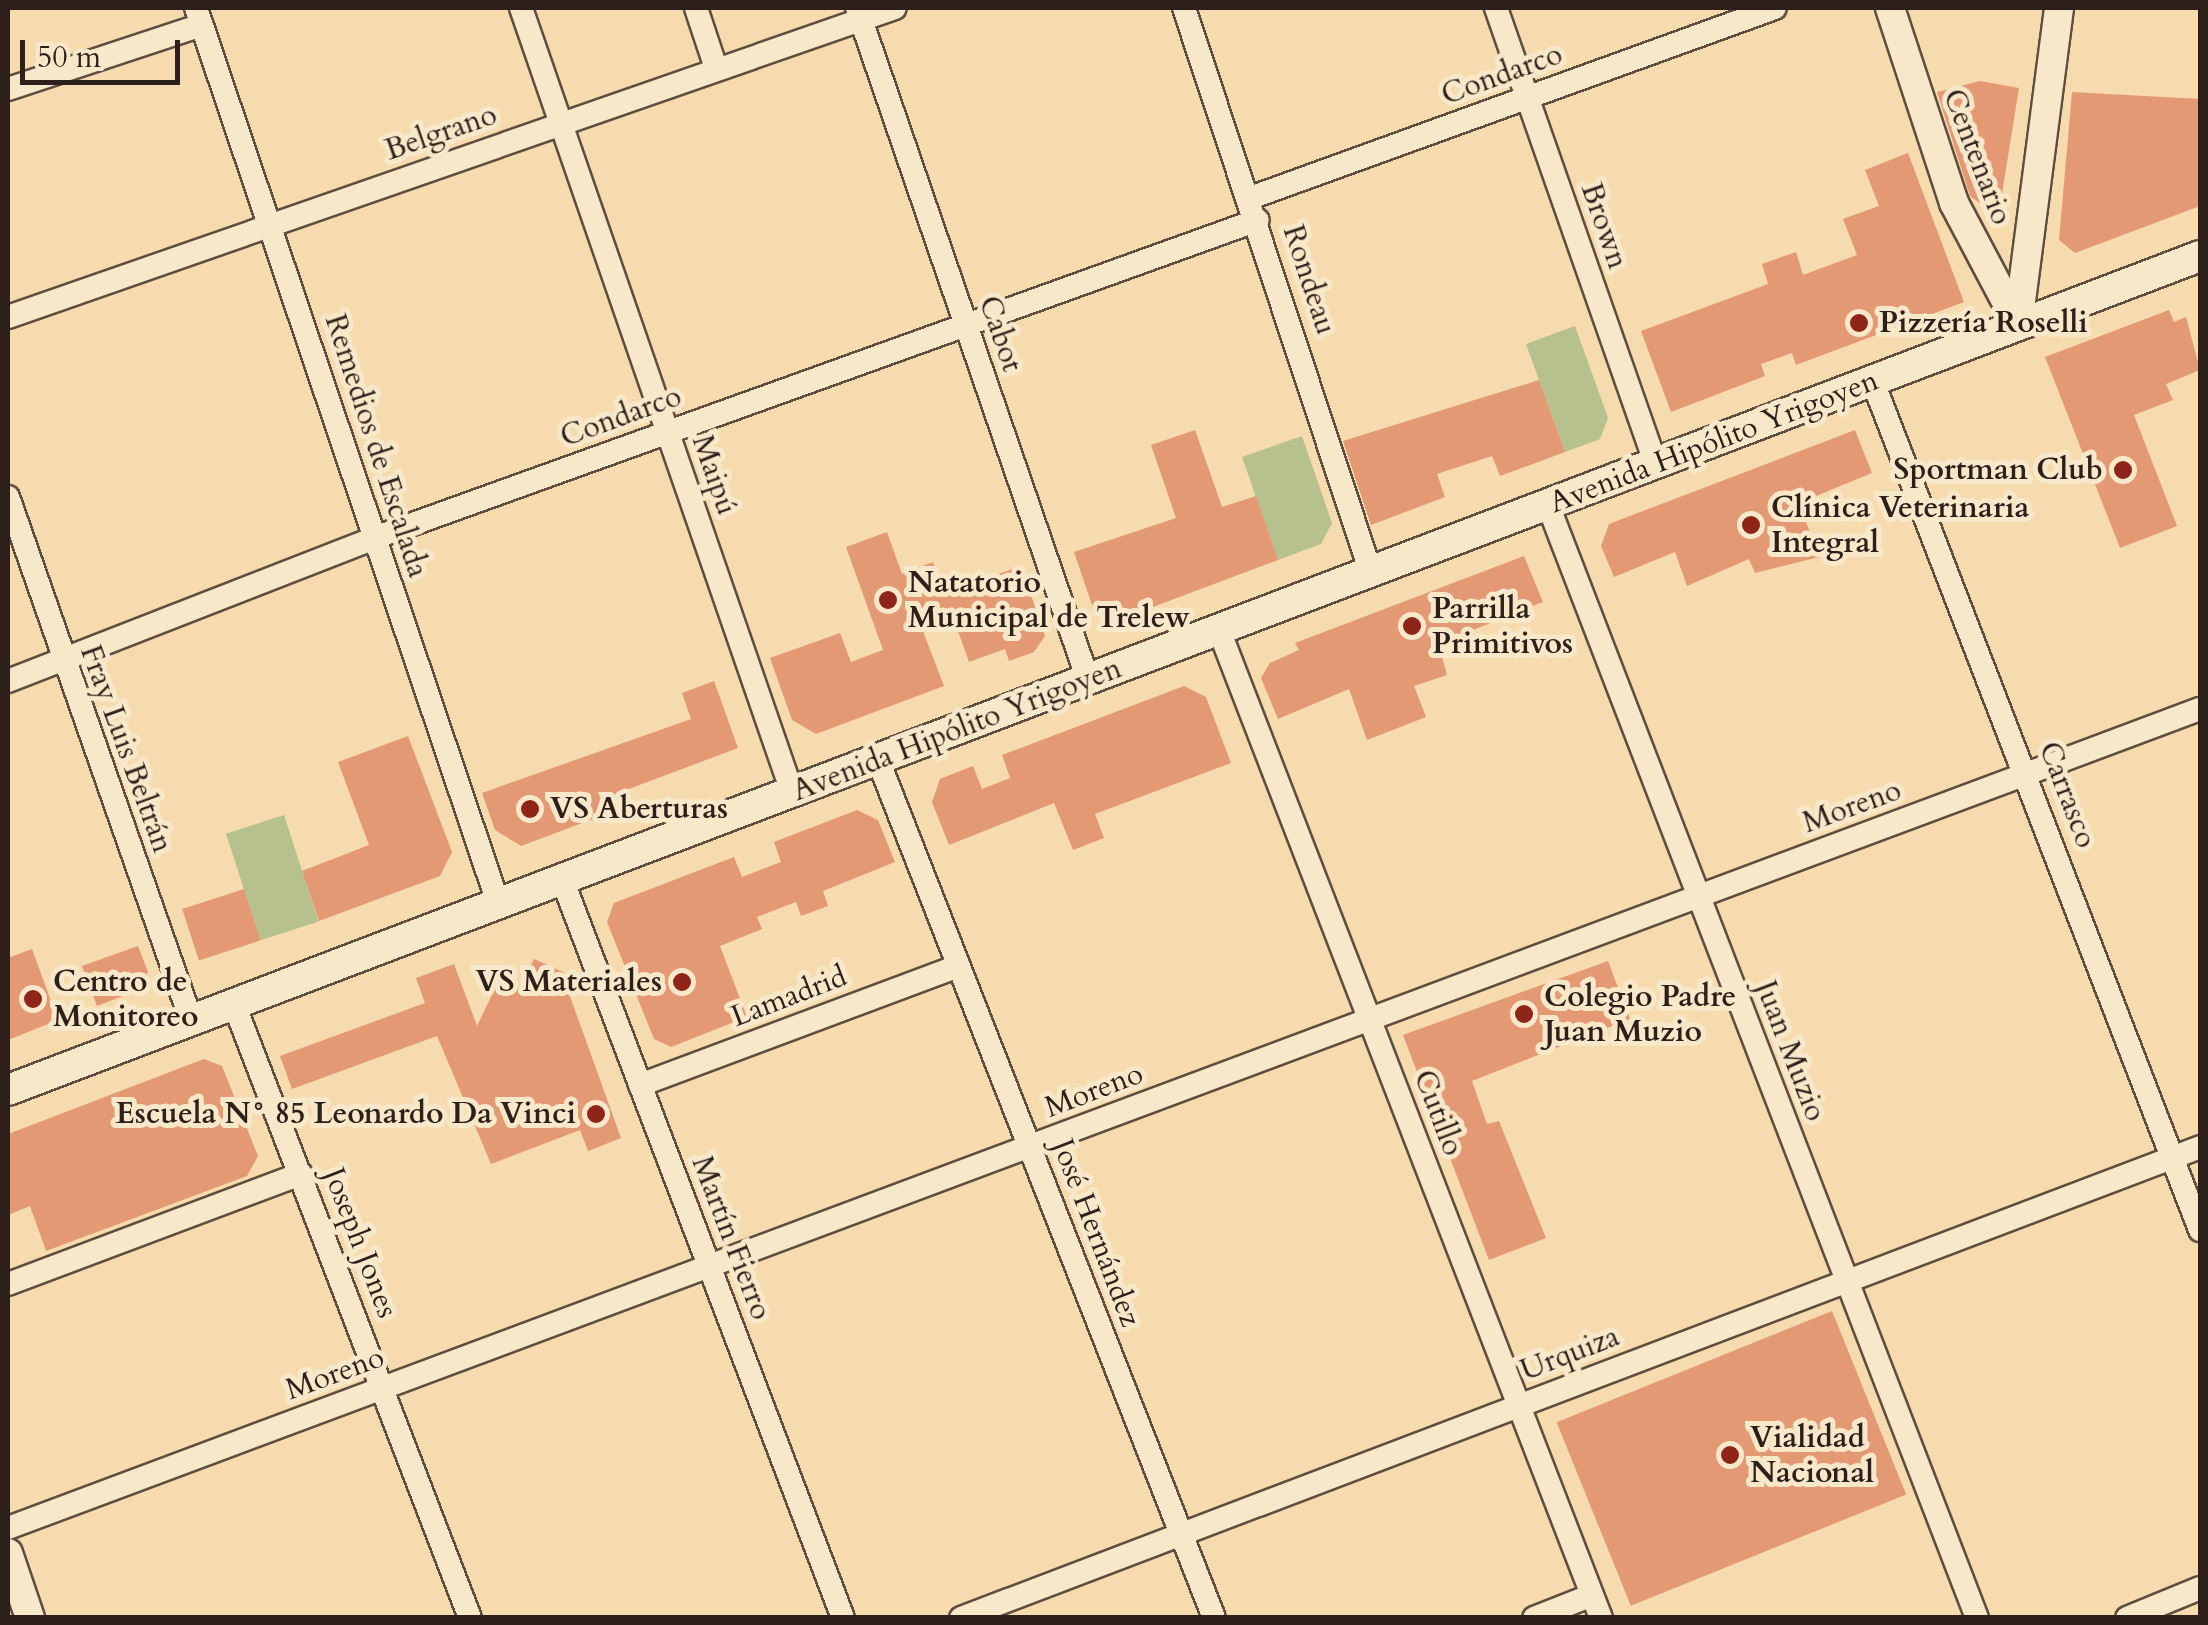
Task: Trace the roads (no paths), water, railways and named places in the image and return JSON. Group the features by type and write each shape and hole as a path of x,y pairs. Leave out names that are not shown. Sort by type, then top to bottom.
{"main road":[{"name":"Avenida Hipólito Yrigoyen","path":"8,1090 2018,324 2200,260"}],"street":[{"name":"Maipú","path":"522,8 792,792"},
{"path":"696,8 716,68"},
{"name":"Belgrano","path":"8,317 859,14 895,8"},
{"name":"Rondeau","path":"1184,8 1372,573"},
{"name":"Brown","path":"1496,8 1656,464"},
{"name":"Condarco","path":"8,681 374,538 964,322 1527,98 1774,8"},
{"name":"Centenario","path":"1890,8 1954,204 2018,324"},
{"path":"2018,324 2059,8"},
{"name":"Cabot","path":"859,14 1088,680"},
{"path":"8,89 199,16"},
{"name":"Remedios de Escalada","path":"199,16 498,903"},
{"name":"Carrasco","path":"1873,382 2200,1230"},
{"name":"Fray Luis Beltrán","path":"8,498 61,660 191,1020"},
{"name":"Juan Muzio","path":"1548,505 1978,1618"},
{"name":"Cutillo","path":"1219,630 1601,1618"},
{"name":"Moreno","path":"8,1528 710,1269 2200,709"},
{"name":"José Hernández","path":"878,760 1214,1618"},
{"name":"Martín Fierro","path":"562,880 843,1618"},
{"name":"Lamadrid","path":"640,1085 959,966"},
{"name":"Joseph Jones","path":"234,1004 470,1618"},
{"name":"Urquiza","path":"961,1618 2200,1147"},
{"path":"8,1284 301,1174"},
{"path":"8,1553 30,1618"},
{"path":"2127,1618 2200,1588"},
{"path":"1534,1618 1592,1595"}],"place":[{"name":"Pizzería Roselli","path":"1859,323"},
{"name":"Sportman Club","path":"2123,470"},
{"name":"Clínica Veterinaria Integral","path":"1751,525"},
{"name":"Natatorio Municipal de Trelew","path":"888,600"},
{"name":"Parrilla Primitivos","path":"1412,626"},
{"name":"VS Aberturas","path":"530,809"},
{"name":"VS Materiales","path":"682,982"},
{"name":"Centro de Monitoreo","path":"33,999"},
{"name":"Colegio Padre Juan Muzio","path":"1524,1014"},
{"name":"Escuela N° 85 Leonardo Da Vinci","path":"596,1114"},
{"name":"Vialidad Nacional","path":"1730,1455"}]}
